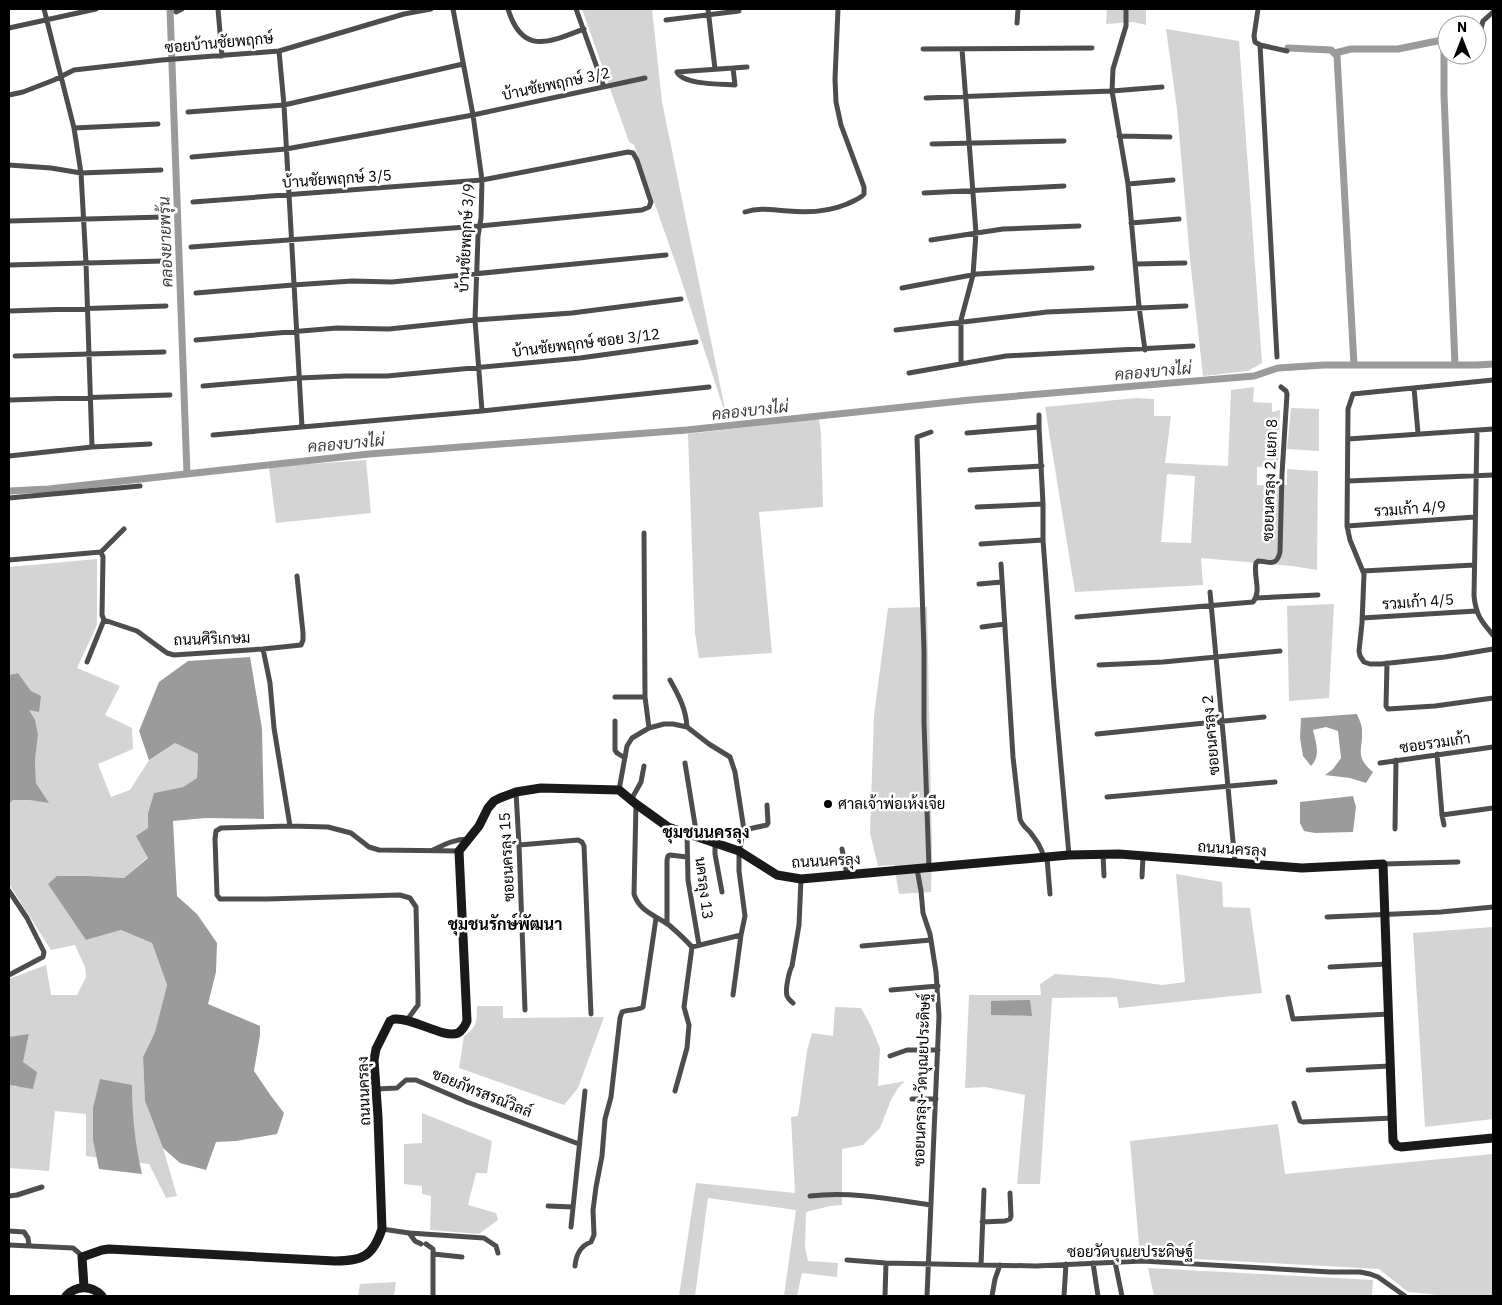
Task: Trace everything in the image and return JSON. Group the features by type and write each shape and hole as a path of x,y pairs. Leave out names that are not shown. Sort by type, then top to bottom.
{"street":[{"path":"44,9 74,128 81,173 88,308 92,448"},
{"path":"9,28 96,9"},
{"path":"176,12 182,9"},
{"path":"218,9 222,56"},
{"name":"ซอยบ้านชัยพฤกษ์","path":"9,95 23,92 74,70 162,60 279,51 404,14 431,9"},
{"name":"บ้านชัยพฤกษ์ 3/9","path":"453,9 464,64 482,180 475,320 482,411"},
{"path":"508,9 519,33 529,40 544,42 584,29"},
{"path":"576,9 604,86"},
{"path":"746,212 754,209 821,212 855,201 864,194 864,187 841,125 836,102 838,9"},
{"path":"1017,23 1018,9"},
{"path":"1126,9 1126,26 1113,68 1112,92 1128,184 1144,350"},
{"path":"1258,9 1255,42 1260,45 1287,51"},
{"path":"666,20 708,12 739,11"},
{"path":"708,12 715,69"},
{"path":"1260,45 1277,357"},
{"path":"923,49 1092,48"},
{"path":"961,364 961,322 973,275 976,233 962,49"},
{"path":"279,51 284,105 302,427"},
{"path":"188,112 284,105 464,64"},
{"path":"732,68 736,85 683,80 676,72 715,69 748,67"},
{"name":"บ้านชัยพฤกษ์ 3/2","path":"192,157 286,149 472,115 645,78"},
{"path":"926,98 1112,92 1162,87"},
{"path":"74,128 158,124"},
{"path":"1119,136 1170,137"},
{"path":"932,144 1064,141"},
{"name":"บ้านชัยพฤกษ์ 3/5","path":"193,202 482,180 628,152 633,153 637,160 651,202 649,207 642,210 480,226"},
{"path":"9,165 51,168 81,173 160,170"},
{"path":"1128,184 1173,180"},
{"path":"924,194 1064,186"},
{"path":"9,221 164,217"},
{"path":"1131,223 1179,220"},
{"path":"191,247 480,226"},
{"path":"931,240 1003,229 1079,226"},
{"path":"196,293 352,281 389,282 666,255"},
{"path":"9,265 164,261"},
{"path":"1136,264 1185,263"},
{"path":"902,288 973,275 1092,268"},
{"path":"196,340 337,328 389,329 572,313 681,299"},
{"path":"9,311 166,306"},
{"path":"896,330 1047,312 1186,306"},
{"name":"บ้านชัยพฤกษ์ ซอย 3/12","path":"203,386 299,378 387,376 580,358 696,342"},
{"path":"909,373 1006,356 1193,346"},
{"path":"15,356 164,352"},
{"path":"1493,380 1353,394 1348,409 1347,526 1350,540 1363,571 1359,651 1362,660 1370,664 1387,663 1445,657 1493,649"},
{"path":"213,435 482,411 709,387"},
{"name":"ซอยนครลุง 2 แยก 8","path":"1256,598 1256,563 1258,561 1273,563 1279,557 1280,552 1286,394 1286,391 1281,387"},
{"path":"1414,388 1418,433"},
{"path":"10,400 170,395"},
{"path":"1039,415 1043,540 1069,855"},
{"path":"968,433 1039,427"},
{"path":"1348,439 1493,429"},
{"path":"1477,431 1474,596 1476,611 1486,628 1492,633"},
{"path":"929,868 917,436 931,432"},
{"path":"9,456 150,444"},
{"path":"970,470 1042,466"},
{"path":"1348,481 1493,475"},
{"path":"9,498 140,486"},
{"path":"977,507 1043,504"},
{"name":"รวมเก้า 4/9","path":"1347,526 1475,517"},
{"path":"9,560 101,552 124,529"},
{"path":"644,532 645,697 649,728"},
{"path":"981,544 1043,540"},
{"path":"87,662 104,620 102,615 103,557 101,552"},
{"path":"1001,564 1013,757 1020,820 1033,836 1046,858 1050,894"},
{"path":"1363,571 1474,565"},
{"name":"ถนนศิริเกษม","path":"104,620 137,631 167,653 174,655 301,645 303,632 297,576"},
{"path":"979,584 1002,582"},
{"name":"ซอยนครลุง 2","path":"1210,592 1235,863"},
{"path":"1077,617 1253,602 1256,598 1318,595"},
{"name":"รวมเก้า 4/5","path":"1362,618 1476,611"},
{"path":"982,627 1004,624"},
{"path":"263,649 270,683 274,728 290,826"},
{"path":"1099,665 1163,662 1280,651"},
{"path":"1387,663 1386,706 1388,709 1435,706 1493,698"},
{"path":"670,680 683,705 687,727"},
{"path":"615,697 645,697"},
{"path":"1097,734 1264,717"},
{"path":"615,720 615,750 625,758"},
{"path":"459,852 379,850 370,847 344,830 320,827 221,828 216,831 215,848 218,897 223,899 258,899 400,895 410,898 416,907 418,1005 407,1020 449,1034 458,1033 464,1029 466,1020 459,852 479,826 488,808 494,801 516,792 541,788 619,790 627,746 632,738 649,728 673,724 687,727 730,757 735,772 744,830 739,851 739,871 745,916 733,995"},
{"name":"ซอยรวมเก้า","path":"1380,762 1493,747"},
{"path":"1437,754 1444,825"},
{"path":"1395,829 1396,760"},
{"path":"685,763 697,837"},
{"path":"644,766 634,802 634,894 640,906 667,924 692,947 684,1007 689,1025 687,1048 675,1091"},
{"path":"1107,797 1275,782"},
{"name":"ถนนนครลุง","path":"619,790 668,827 739,851 777,875 800,880 917,868 1069,855 1103,854 1302,868 1383,864"},
{"name":"ซอยนครลุง 15","path":"516,792 525,1010"},
{"path":"744,830 767,825 767,805"},
{"path":"1442,815 1493,808"},
{"name":"นครลุง 13","path":"687,834 688,880 699,945"},
{"path":"432,850 458,839 469,839"},
{"path":"519,845 578,840 584,846 591,1014"},
{"path":"715,842 715,854 722,892"},
{"path":"842,850 847,875"},
{"path":"1103,854 1104,876"},
{"path":"667,924 668,856 687,858"},
{"path":"1142,878 1143,856"},
{"path":"1458,862 1383,864 1394,1141 1396,1146 1401,1147 1493,1138"},
{"name":"ซอยนครลุง-วัดบุณยประดิษฐ์","path":"917,868 922,891 923,913 931,940 938,986 939,1016 927,1296"},
{"path":"793,1003 787,996 789,972 792,966 799,925 800,880"},
{"path":"9,891 44,952 43,957 9,975"},
{"path":"1327,917 1442,912 1493,906"},
{"path":"575,1266 578,1252 587,1243 591,1242 594,1235 593,1210 595,1193 602,1156 605,1119 611,1097 620,1018 622,1012 643,1007 656,918"},
{"path":"692,947 741,935"},
{"path":"862,946 931,940"},
{"path":"1330,967 1387,964"},
{"path":"891,990 938,986"},
{"path":"1288,997 1293,1019 1389,1014"},
{"name":"ถนนนครลุง","path":"82,1257 110,1249 353,1261 360,1259 370,1252 378,1242 382,1229 377,1089 374,1060 376,1049 390,1022 394,1018 407,1020"},
{"path":"890,1056 907,1050 938,1050"},
{"path":"1308,1070 1390,1066"},
{"name":"ซอยภัทรสรณ์วิลล์","path":"377,1089 397,1088 406,1080 416,1080 467,1102 579,1144"},
{"path":"571,1227 585,1091"},
{"path":"912,1099 936,1099"},
{"path":"1294,1104 1300,1121 1303,1122 1393,1118"},
{"path":"9,1196 42,1188"},
{"path":"981,1265 984,1190"},
{"path":"982,1222 1010,1219 1010,1193"},
{"path":"810,1196 825,1194 871,1196 931,1205"},
{"path":"548,1206 573,1207"},
{"path":"382,1229 409,1233 484,1238 496,1246 498,1254"},
{"path":"9,1231 24,1232 28,1238 29,1246"},
{"path":"409,1233 415,1241 433,1249 433,1296"},
{"path":"9,1245 73,1248 82,1257 84,1287"},
{"path":"433,1254 462,1257"},
{"name":"ซอยวัดบุณยประดิษฐ์","path":"847,1260 886,1263 1036,1266 1142,1262 1360,1272 1378,1277 1405,1296"},
{"path":"1115,1262 1122,1296"},
{"path":"885,1296 886,1263"},
{"path":"1092,1263 1098,1296"},
{"path":"1064,1296 1066,1264"},
{"path":"992,1296 1000,1265"},
{"path":"66,1296 77,1288 84,1287 94,1289 102,1296"}],"shaded area":[{"path":"582,9 652,9 662,102 727,419 677,267 634,145 629,142"},
{"path":"1107,9 1146,9 1146,25 1133,22 1106,24"},
{"path":"1166,29 1239,41 1262,363 1248,371 1203,376 1190,259 1177,109"},
{"path":"1254,387 1253,402 1272,403 1272,412 1280,410 1278,468 1257,467 1257,485 1287,485 1287,469 1318,471 1317,570 1201,558 1203,585 1075,592 1045,407 1136,398 1154,399 1154,416 1171,416 1165,463 1228,466 1231,390","holes":["1167,474 1195,476 1191,543 1161,542"]},
{"path":"1291,408 1319,409 1319,451 1287,449"},
{"path":"819,419 823,507 759,512 772,653 699,658 695,633 688,434"},
{"path":"366,460 371,513 276,523 269,467"},
{"path":"97,559 97,625 77,668 120,686 105,715 132,728 133,749 98,764 111,797 130,790 149,760 175,743 198,754 197,778 183,787 154,793 148,813 148,857 124,878 57,876 86,940 121,930 152,943 167,985 155,1032 143,1057 145,1101 163,1148 177,1196 166,1198 149,1164 86,1156 86,1114 55,1111 49,1171 9,1168 9,1085 17,1087 29,1035 9,1037 9,979 46,965 51,995 77,995 86,977 85,967 75,945 51,950 9,884 9,804 13,800 48,802 36,783 35,760 38,735 28,710 31,691 18,673 9,675 9,567"},
{"path":"1334,604 1329,698 1289,701 1287,606"},
{"path":"927,607 932,848 931,892 899,894 894,865 878,866 870,833 874,716 888,608"},
{"path":"250,657 262,729 264,819 205,818 173,821 177,896 197,914 217,943 216,972 208,1004 260,1026 254,1071 284,1113 277,1134 236,1141 216,1142 206,1170 180,1163 163,1148 145,1101 143,1057 155,1032 167,985 152,943 121,930 86,940 48,884 57,876 124,878 148,858 136,836 148,828 148,813 154,793 183,787 197,778 198,754 175,743 149,760 139,731 159,682 188,661"},
{"path":"18,673 31,691 41,696 39,712 29,710 35,720 38,735 35,760 36,783 49,803 13,800 9,804 9,675"},
{"path":"1357,714 1362,728 1361,757 1363,762 1373,772 1366,783 1350,778 1325,775 1333,769 1341,758 1338,731 1326,727 1313,730 1317,754 1311,766 1303,756 1300,738 1301,718"},
{"path":"1353,796 1356,807 1353,832 1315,833 1304,831 1300,823 1300,802"},
{"path":"1176,874 1222,882 1223,907 1250,908 1262,993 1119,1008 1117,997 1052,998 1040,1184 1017,1184 1025,1095 985,1087 965,1088 969,995 1041,995 1040,984 1055,974 1112,978 1162,985 1185,982","holes":["1030,1000 1031,1016 991,1015"]},
{"path":"1493,927 1493,1119 1425,1127 1413,933"},
{"path":"1030,1000 1032,1016 991,1015 991,1001"},
{"path":"477,1006 503,1006 503,1018 604,1017 578,1088 564,1105 459,1068 464,1036 472,1030 475,1024"},
{"path":"835,1007 861,1008 870,1024 880,1048 878,1086 905,1081 891,1100 880,1128 863,1145 842,1149 842,1205 806,1212 805,1247 808,1261 838,1263 837,1277 802,1273 797,1296 784,1296 796,1210 708,1198 695,1296 679,1296 696,1183 795,1193 791,1117 798,1116 807,1051 812,1033 833,1036"},
{"path":"29,1034 23,1062 37,1072 33,1089 9,1085 9,1037"},
{"path":"100,1079 132,1085 134,1130 142,1174 99,1169 93,1140 93,1108"},
{"path":"422,1113 492,1141 487,1173 476,1173 468,1205 496,1213 498,1220 479,1234 430,1230 431,1196 422,1194 422,1186 404,1184 404,1144 422,1143"},
{"path":"1278,1124 1285,1174 1493,1154 1493,1296 1449,1296 1408,1292 1379,1269 1140,1256 1130,1141"},
{"path":"1148,1268 1373,1280 1372,1296 1154,1296"},
{"path":"396,1282 394,1296 358,1296 360,1284"}],"waterway":[{"name":"คลองยายพรุ้น","path":"170,9 187,474"},
{"path":"1335,53 1351,49 1398,49 1437,41"},
{"path":"1288,48 1331,50 1337,56 1354,365"},
{"path":"1444,65 1455,365"},
{"name":"คลองบางไผ่","path":"9,491 49,489 369,454 687,430 970,400 1254,376 1278,368 1324,365 1493,364"}],"place":[{"name":"ศาลเจ้าพ่อเห้งเจีย","path":"828,804"}],"district":[{"name":"ชุมชนนครลุง","path":"706,832"},
{"name":"ชุมชนรักษ์พัฒนา","path":"505,924"}]}
